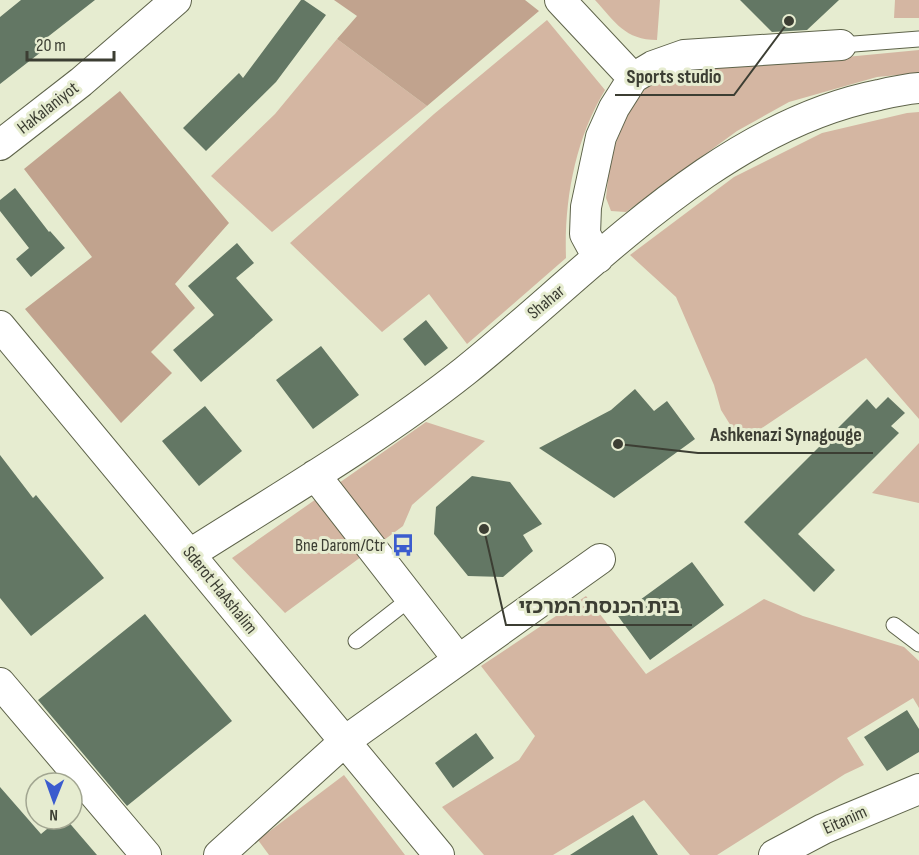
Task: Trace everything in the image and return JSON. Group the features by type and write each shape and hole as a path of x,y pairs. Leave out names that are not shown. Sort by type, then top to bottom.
{"street":[{"name":"HaKalaniyot","path":"0,145 81,82 176,0"},
{"path":"560,0 633,78"},
{"path":"598,258 585,234 586,207 601,137 614,108 633,78 653,66 684,55 841,45"},
{"name":"Shahar","path":"190,554 398,420 465,371 644,219 743,148 800,119 855,100 919,88"},
{"name":"Sderot HaAshalim","path":"0,326 439,855"},
{"path":"315,475 458,659"},
{"path":"219,855 345,741 600,559"},
{"path":"0,683 146,855"},
{"name":"Eitanim","path":"781,853 823,829 919,789"}],"lane":[{"path":"841,45 919,39"},
{"path":"356,640 411,598"},
{"path":"894,625 919,644"}],"shaded area":[{"path":"334,0 525,0 539,11 427,106 337,39 357,16"},
{"path":"595,0 660,0 657,40 637,37 629,33 615,22"},
{"path":"895,0 919,0 919,18 894,18"},
{"path":"547,20 605,90 586,129 574,171 567,214 566,258 467,344 429,294 382,332 290,243 434,114"},
{"path":"337,39 427,106 272,232 211,176 275,114"},
{"path":"919,50 919,73 877,77 789,102 737,131 626,212 611,211 606,198 610,159 629,107 651,83 691,65 825,59"},
{"path":"120,91 229,223 175,284 195,308 151,352 172,373 121,423 25,309 92,257 24,169"},
{"path":"919,112 919,419 866,358 741,442 721,410 714,385 676,297 630,255 734,177 822,133"},
{"path":"426,422 485,441 412,505 403,526 285,613 232,558"},
{"path":"919,443 919,503 872,493"},
{"path":"586,596 646,674 764,599 803,616 904,647 919,661 919,708 913,698 847,738 864,765 845,774 717,855 690,855 644,800 553,855 484,855 442,807 519,760 535,736 481,666"},
{"path":"344,775 405,855 269,855 258,840"}],"building":[{"path":"21,0 95,0 45,39 50,45 0,84 0,17"},
{"path":"301,0 326,15 276,82 206,151 183,128 239,73 243,78"},
{"path":"740,0 839,0 807,30 772,32"},
{"path":"15,188 49,232 65,248 31,277 16,259 29,248 0,211 0,200"},
{"path":"237,243 254,263 236,278 273,320 201,382 173,350 214,315 188,286"},
{"path":"426,320 448,348 425,366 403,339"},
{"path":"321,346 359,395 313,429 276,380"},
{"path":"635,389 654,411 667,401 695,439 614,498 539,448 611,410"},
{"path":"888,397 905,413 891,426 899,433 798,534 835,570 814,592 744,522 867,399 876,409"},
{"path":"205,406 242,451 199,486 162,441"},
{"path":"0,455 33,498 36,495 104,578 31,636 0,598"},
{"path":"472,476 510,482 542,524 523,535 533,551 503,577 468,576 434,534 436,507"},
{"path":"692,562 724,605 650,660 618,616"},
{"path":"145,614 232,721 127,806 38,700"},
{"path":"907,710 919,729 919,752 887,771 864,737"},
{"path":"476,733 494,758 453,788 435,763"},
{"path":"0,787 24,815 24,831 38,831 41,834 45,831 76,831 97,855 0,855"},
{"path":"633,815 658,855 570,855"}],"place":[{"name":"Sports studio","path":"789,21"},
{"name":"Ashkenazi Synagouge","path":"618,444"},
{"name":"בית הכנסת המרכזי","path":"484,529"},
{"name":"Bne Darom/Ctr","path":"403,545"}]}
